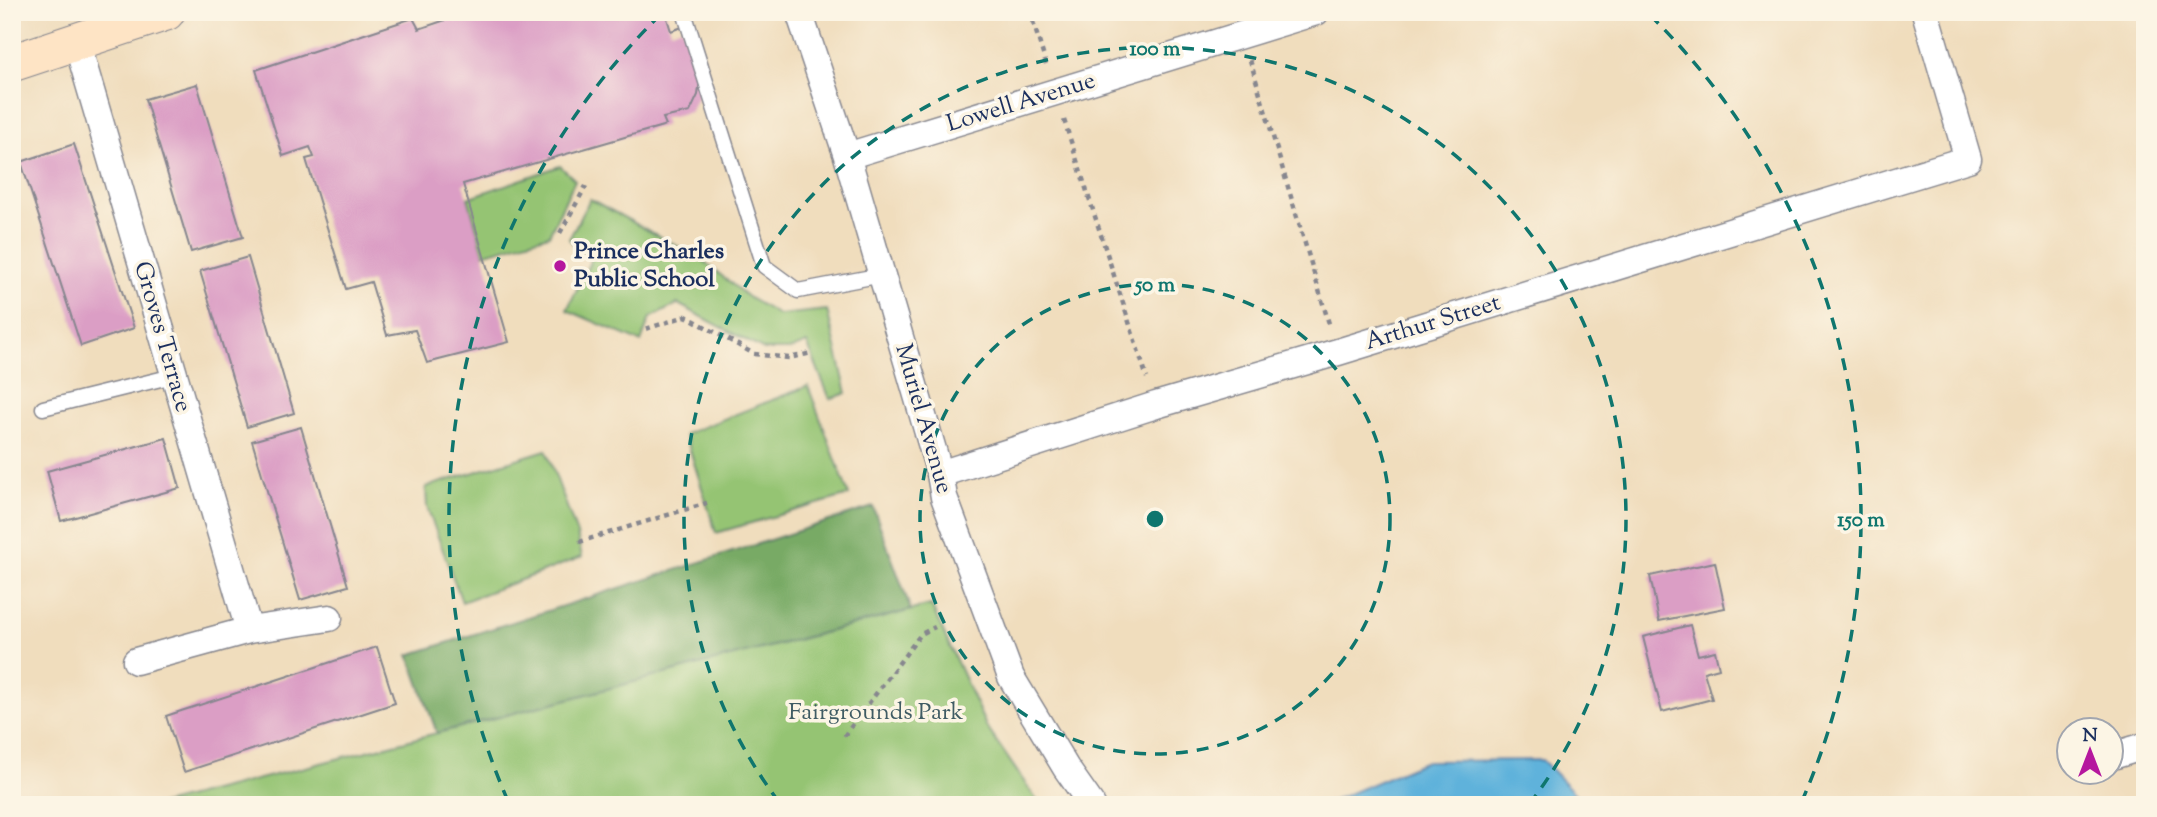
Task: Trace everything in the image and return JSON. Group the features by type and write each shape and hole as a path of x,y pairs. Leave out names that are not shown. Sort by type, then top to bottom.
{"street":[{"path":"12,63 166,12"},
{"name":"Muriel Avenue","path":"799,12 847,156 940,474 944,497 1011,677 1066,768 1092,805"},
{"name":"Lowell Avenue","path":"847,156 1316,12"},
{"name":"Arthur Street","path":"940,474 1156,405 1968,159 1925,12"},
{"name":"Groves Terrace","path":"77,43 249,630"},
{"path":"136,661 249,630 330,618"},
{"path":"2126,752 2145,746"}],"lane":[{"path":"684,12 764,266 798,291 882,275"},
{"path":"43,408 173,376"}],"path":[{"path":"1030,12 1156,405"},
{"path":"1242,35 1338,352"},
{"path":"560,233 586,186"},
{"path":"646,329 686,316 754,354 789,358 811,353"},
{"path":"579,542 707,503"},
{"path":"844,736 921,634 935,626"},
{"path":"627,805 631,796"}],"green space":[{"path":"560,166 575,180 549,235 483,254 468,198"},
{"path":"590,199 701,259 749,298 779,315 827,310 847,393 830,399 807,343 789,350 764,350 678,304 650,318 641,342 567,310 591,260 569,239"},
{"path":"808,386 849,495 716,533 685,434"},
{"path":"546,450 577,534 582,557 462,602 427,507 426,487"},
{"path":"873,507 911,610 437,733 409,655"},
{"name":"Fairgrounds Park","path":"931,605 986,726 1040,805 159,805"}],"water":[{"path":"1542,760 1581,800 1580,805 1323,805 1426,761"}],"building":[{"path":"469,12 665,12 671,31 682,27 700,81 698,95 690,112 663,118 666,125 463,184 509,342 427,363 415,330 387,335 371,282 346,289 306,159 314,157 310,147 283,156 256,70 413,18 419,29"},
{"path":"197,84 243,237 191,252 145,99"},
{"path":"74,144 134,328 81,346 21,162"},
{"path":"248,257 294,413 247,427 200,271"},
{"path":"301,427 348,586 300,600 252,441"},
{"path":"166,438 180,488 61,521 47,471"},
{"path":"1715,562 1725,608 1659,621 1650,576"},
{"path":"1690,625 1698,655 1715,651 1719,668 1704,672 1712,699 1662,712 1643,637"},
{"path":"377,647 395,703 184,772 166,716"}],"place":[{"name":"Prince Charles Public School","path":"560,266"}]}
